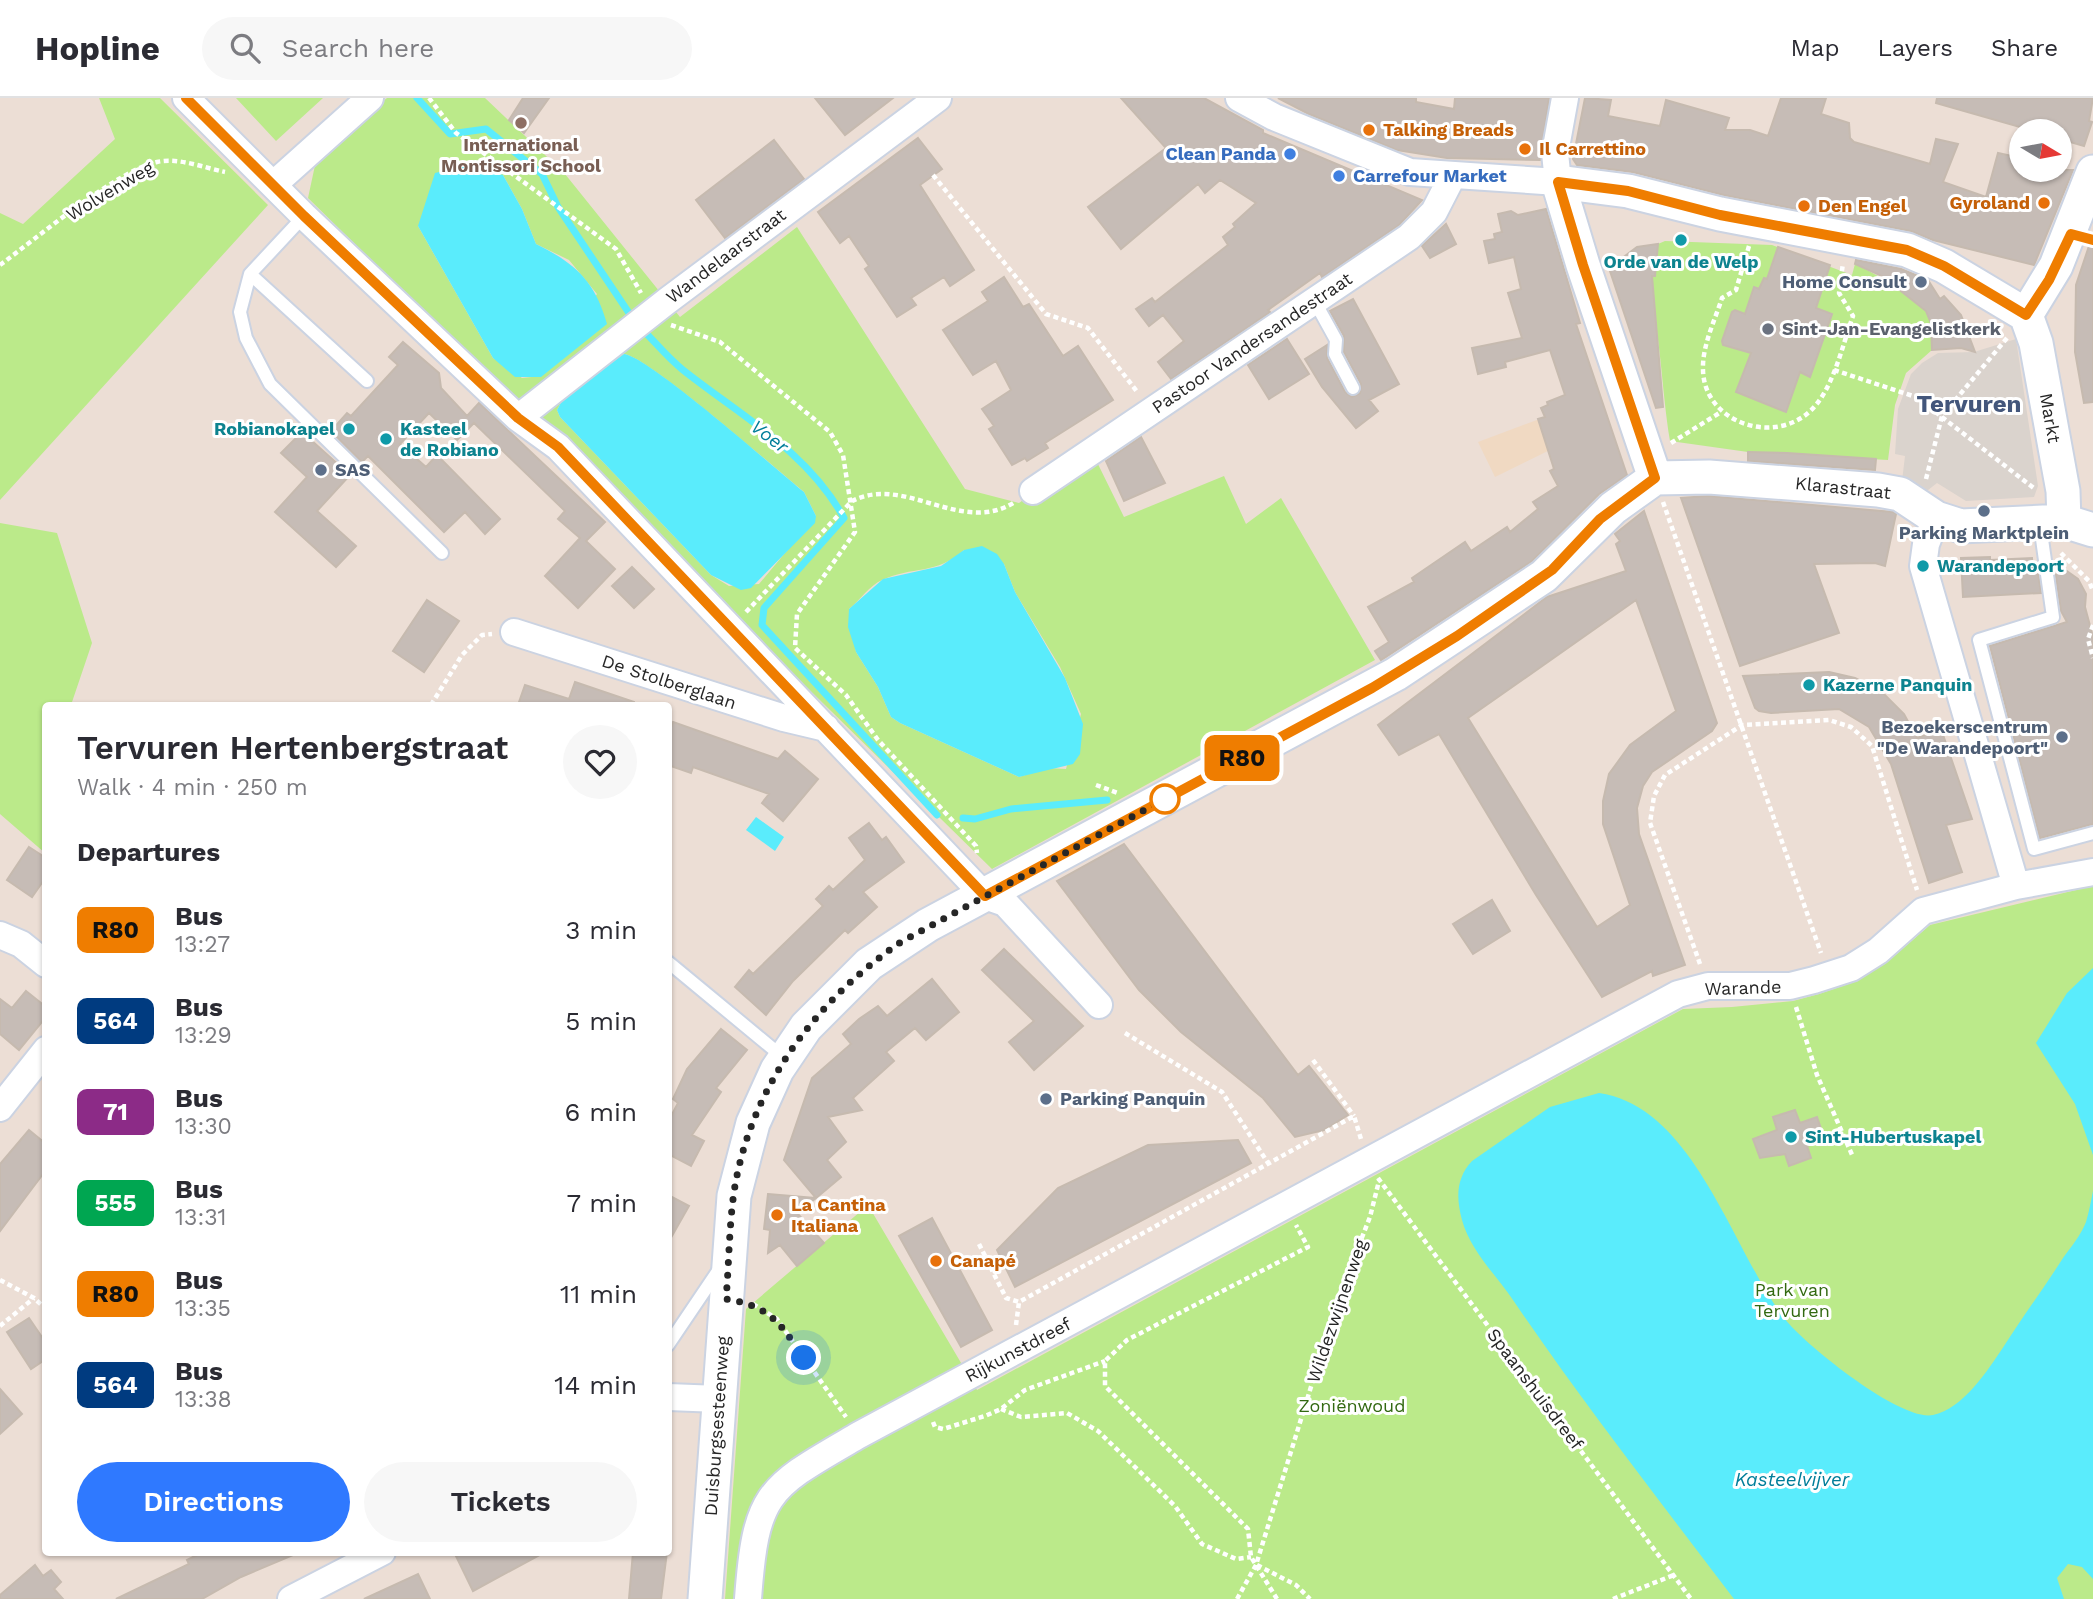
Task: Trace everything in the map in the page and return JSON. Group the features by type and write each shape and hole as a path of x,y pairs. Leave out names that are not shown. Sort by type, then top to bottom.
{"street":[{"path":"186,98 304,216 518,418 558,447 985,896 1005,903 1099,1005"},
{"path":"274,184 370,98"},
{"name":"Wandelaarstraat","path":"518,418 642,320 938,98"},
{"path":"1239,98 1275,117 1410,172 1452,177 1558,182 1628,191 1757,222 1907,250 1928,258 2026,315 2082,237 2093,172"},
{"path":"1565,98 1555,153 1558,182 1651,467"},
{"name":"Pastoor Vandersandestraat","path":"1033,491 1409,237 1434,212 1452,177"},
{"name":"Markt","path":"2026,315 2036,343 2063,491 2051,512"},
{"name":"Klarastraat","path":"1651,467 1709,477 1878,490 1906,497 1936,518 1961,526 1981,527 2051,512"},
{"name":"Duisburgsesteenweg","path":"705,1599 734,1191 753,1123 785,1059 806,1027 869,964 928,925 1372,688 1457,636 1552,570 1651,467"},
{"path":"1936,518 1926,544 1923,566 2016,886"},
{"name":"De Stolberglaan","path":"514,632 784,718 825,728"},
{"name":"Warande","path":"1373,1171 1678,994 1708,986 1790,986 1829,975 1850,968 1878,951 1923,911 2016,886 2093,872"},
{"path":"0,934 21,944 42,961"},
{"path":"0,1108 42,1055"},
{"name":"Rijkunstdreef","path":"748,1599 752,1544 763,1508 788,1476 859,1435 1286,1206 1373,1171"},
{"path":"672,1397 719,1399"},
{"path":"291,1599 374,1556"}],"lane":[{"path":"304,216 250,274 240,312 246,338 270,384 442,552"},
{"path":"250,274 367,381"},
{"path":"1315,302 1336,340 1335,354 1353,388"},
{"path":"2051,512 2053,617 1979,640 2035,849 2093,833"},
{"path":"672,965 785,1059"},
{"path":"672,1339 730,1253"}],"path":[{"path":"429,98 456,133 616,248 642,320 665,324 720,342 830,432 842,456 855,532 797,614 796,648 846,695 878,740 976,846 978,857"},
{"name":"Wolvenweg","path":"0,265 90,199 142,167 159,161 187,163 274,184"},
{"path":"933,176 1046,314 1088,328 1151,411"},
{"path":"1757,222 1736,290 1722,298 1705,353 1705,384 1721,412 1761,428 1785,426 1807,414 1816,405 1834,370 1853,316 1839,293 1846,238"},
{"path":"1926,481 1941,416 2026,315"},
{"path":"1834,370 1916,397 1941,416 2051,512 2093,591"},
{"path":"1721,412 1651,467 1829,975"},
{"path":"743,616 850,503 878,492 978,514 1005,509"},
{"path":"2093,625 2090,639 2093,659"},
{"path":"433,702 462,655 482,635 514,632"},
{"path":"1708,986 1650,823 1654,796 1665,775 1742,725 1829,720 1851,727 1872,746 1923,911"},
{"path":"1790,986 1817,1075 1853,1157"},
{"path":"1125,1033 1222,1092 1268,1163"},
{"path":"1313,1060 1354,1116 1373,1171"},
{"path":"979,1244 1006,1298 1019,1302 1354,1116"},
{"name":"Wildezwijnenweg","path":"1237,1599 1256,1565 1339,1296 1370,1217 1373,1171"},
{"name":"Spaanshuisdreef","path":"1373,1171 1691,1599"},
{"path":"924,1402 935,1427 943,1429 1002,1409 1025,1390 1105,1362 1127,1340 1308,1247 1286,1206"},
{"path":"0,1280 34,1298 42,1305"},
{"path":"0,1326 34,1298"},
{"path":"726,1299 751,1303 777,1319 859,1435"},
{"path":"1105,1362 1105,1386 1248,1529 1251,1557 1276,1599"},
{"path":"1002,1409 1021,1417 1067,1413 1098,1431 1175,1506 1202,1544 1236,1559 1251,1557"},
{"path":"1256,1565 1296,1585 1310,1599"},
{"path":"1613,1599 1674,1575"}],"shaded area":[{"path":"2016,339 2038,486 2034,497 1966,501 1937,483 1923,494 1902,481 1905,456 1895,454 1898,409 1911,374 1938,353 1974,352"},
{"path":"1545,417 1564,443 1495,477 1478,442"}],"green space":[{"path":"99,98 160,98 268,205 0,500 0,213 23,224 115,139"},
{"path":"236,98 323,98 276,141"},
{"path":"387,98 485,98 565,174 680,317 797,227 965,489 1019,503 1092,452 1124,517 1224,476 1246,524 1281,498 1375,660 992,869 308,198 317,156","holes":["503,175 522,209 536,244 569,260 597,294 541,376 522,378 493,358 418,226","624,354 637,360 684,393 804,492 816,516 759,584 729,586 711,575 560,417 557,410 564,397","964,550 1004,564 1015,592 1060,667 1081,714 1066,769 1048,768 1019,777 900,723 891,717 878,687 856,652 849,609 869,589 893,576 934,567"]},
{"path":"1665,241 1772,245 1852,275 1855,264 1918,302 1930,317 1932,350 1906,373 1895,405 1888,460 1748,452 1670,441 1658,337 1646,276 1655,276 1658,244"},
{"path":"0,523 57,533 92,643 72,702 42,702 42,850 0,814"},
{"name":"Zoniënwoud","path":"2093,886 2093,1599 725,1599 746,1309 868,1205 977,1390 1683,1009 1793,1001 1819,994 1857,981 1886,963 1930,925"}],"water":[{"path":"470,164 503,175 522,209 536,244 562,258 582,275 596,296 607,324 541,377 515,377 493,358 418,226 435,173"},
{"path":"624,354 658,373 804,492 816,516 815,523 751,588 741,590 711,575 560,417 557,410 564,397"},
{"path":"982,546 997,554 1004,564 1015,592 1065,678 1083,724 1080,754 1073,764 1019,777 900,723 891,717 878,687 856,652 848,627 849,609 883,579 941,566 964,550"},
{"path":"756,817 784,837 775,851 746,830"},
{"path":"2093,968 2093,1155 2075,1104 2036,1043 2067,993"},
{"name":"Kasteelvijver","path":"1599,1093 1632,1104 1661,1125 1686,1153 1708,1186 1766,1290 1796,1331 1854,1379 1877,1394 1918,1414 1933,1415 1944,1411 1964,1397 1982,1377 2081,1232 2093,1191 2093,1579 2082,1567 2068,1564 2057,1578 2064,1599 1734,1599 1594,1414 1484,1262 1471,1242 1462,1220 1459,1204 1460,1181 1472,1161 1550,1107"}],"building":[{"name":"International Montissori School","path":"523,98 549,98 524,133 509,120"},
{"path":"815,98 893,98 845,135"},
{"path":"1121,98 1204,98 1263,130 1263,133 1422,200 1399,225 1322,277 1320,273 1268,310 1270,312 1171,379 1158,362 1184,341 1163,315 1149,326 1136,309 1152,298 1155,302 1228,245 1223,237 1256,203 1220,180 1205,193 1198,184 1121,249 1088,207 1166,148"},
{"path":"1278,98 1416,98 1416,102 1454,109 1455,98 1549,98 1540,160 1447,158 1397,150 1309,114"},
{"path":"1585,98 1611,100 1608,116 1660,126 1666,100 1729,118 1725,130 1750,130 1768,136 1781,98 1826,98 1821,114 1849,123 1850,138 1854,142 1930,164 1936,139 1958,144 1943,182 1986,197 1998,153 2009,155 2009,182 2068,182 2034,265 1933,240 1911,231 1724,195 1633,172 1577,165 1573,159"},
{"path":"1937,98 2093,98 2089,121 2092,122 2084,146 2072,142 2072,119 2009,119 2009,124 1936,103"},
{"path":"918,138 942,169 920,185 974,270 950,286 944,277 911,298 916,305 897,317 865,269 869,266 849,236 840,243 818,212"},
{"path":"774,140 804,179 725,238 696,200"},
{"path":"1546,209 1580,323 1576,324 1627,475 1599,494 1532,561 1381,660 1375,651 1389,642 1368,607 1414,582 1412,578 1465,542 1471,551 1507,527 1510,532 1538,509 1533,502 1558,486 1550,471 1554,469 1538,419 1545,417 1541,408 1548,405 1547,402 1565,395 1550,350 1505,362 1506,367 1478,374 1472,348 1522,338 1508,293 1521,289 1514,257 1489,263 1484,241 1495,239 1494,234 1502,232 1498,214 1511,211 1518,215"},
{"path":"1446,224 1456,244 1430,258 1422,246"},
{"path":"2090,243 2093,243 2093,402 2084,403 2075,352 2076,285"},
{"path":"1658,244 1655,276 1652,276 1663,407 1656,408 1609,268 1637,247"},
{"name":"Sint-Jan-Evangelistkerk","path":"1778,247 1830,265 1816,308 1832,314 1810,377 1800,372 1786,412 1736,392 1751,353 1723,345 1722,341 1732,312 1735,310 1745,314 1754,287 1759,289 1764,278 1767,279"},
{"path":"1856,260 1901,269 1928,280 1940,299 1944,296 1961,315 1975,352 1961,348 1932,350 1931,323 1926,311 1882,276 1855,264"},
{"path":"1004,277 1023,307 1029,304 1063,356 1078,346 1113,400 1045,443 1048,448 1027,461 1025,458 1012,465 989,429 994,426 982,409 1011,390 996,361 973,375 943,330 988,301 982,292"},
{"path":"1353,299 1399,384 1369,400 1378,411 1356,428 1322,387 1305,359 1327,345 1327,358 1345,392 1352,397 1360,393 1361,384 1344,352 1344,336 1330,311"},
{"path":"1287,339 1309,374 1269,399 1248,365"},
{"path":"403,342 439,373 441,388 467,416 479,403 605,522 586,541 615,569 578,608 545,576 580,538 558,519 565,511 474,423 457,440 429,413 400,444 426,467 437,455 500,519 485,534 465,512 444,532 368,456 362,462 331,431 347,413 351,416 398,365 389,357"},
{"path":"302,432 350,475 317,511 356,546 336,567 275,512 307,477 281,453"},
{"path":"1141,437 1165,483 1124,501 1106,461"},
{"path":"1748,452 1876,459 1875,470 1748,461"},
{"path":"1708,496 1893,512 1896,514 1885,566 1875,563 1814,564 1839,633 1740,666 1681,498"},
{"path":"1644,511 1717,723 1712,731 1652,772 1643,786 1637,808 1639,834 1685,965 1653,976 1652,971 1602,997 1536,895 1439,734 1399,755 1378,725 1547,597 1626,571 1616,544 1620,541 1615,534","holes":["1636,600 1676,711 1630,745 1609,774 1603,801 1603,824 1630,905 1597,927 1468,718"]},
{"path":"1990,557 1990,560 2032,558 2033,574 2038,573 2041,593 1963,597 1961,558"},
{"path":"632,567 654,589 634,608 612,586"},
{"name":"Bezoekerscentrum \"De Warandepoort\"","path":"2064,569 2078,579 2086,594 2085,607 2093,637 2093,824 2040,838 1990,646 2067,622 2061,611 2055,570"},
{"path":"427,600 459,621 424,672 393,651"},
{"name":"Kazerne Panquin","path":"1829,672 1855,678 1881,691 1904,714 1917,738 1941,729 1972,819 1946,825 1962,872 1929,883 1891,764 1869,727 1839,709 1771,713 1759,711 1755,708 1743,676"},
{"path":"575,682 634,702 519,702 525,685 569,699"},
{"path":"673,722 778,759 785,751 818,779 783,821 762,803 769,794 693,767 691,773 672,766"},
{"path":"869,823 882,840 886,837 904,862 863,892 877,907 848,933 845,930 793,981 766,1015 735,987 749,970 753,974 823,906 816,899 829,886 833,890 865,860 849,838"},
{"path":"1124,844 1298,1075 1309,1066 1348,1115 1324,1130 1295,1137 1263,1098 1181,1032 1139,990 1057,881"},
{"path":"29,847 42,855 42,883 32,897 7,880"},
{"path":"1492,900 1510,931 1473,954 1453,924"},
{"path":"1004,949 1083,1026 1034,1070 1009,1042 1034,1021 982,970"},
{"path":"932,979 959,1012 926,1040 915,1028 886,1052 894,1061 853,1098 862,1110 828,1117 846,1142 827,1160 841,1177 816,1198 784,1160 812,1078 851,1044 843,1034 859,1019 878,1006 887,1016"},
{"path":"26,991 42,1004 42,1022 19,1050 0,1034 0,999 12,1008"},
{"path":"721,1029 747,1050 716,1088 721,1092 692,1135 704,1141 691,1166 672,1156 672,1114 678,1103 673,1099 687,1069"},
{"name":"Sint-Hubertuskapel","path":"1795,1110 1800,1123 1817,1117 1825,1140 1807,1146 1811,1158 1789,1166 1785,1154 1760,1158 1753,1139 1777,1130 1773,1117"},
{"path":"29,1130 42,1141 42,1175 0,1231 0,1164"},
{"path":"1238,1140 1251,1163 1015,1287 997,1250 1058,1188 1148,1145"},
{"path":"768,1194 816,1198 797,1213 824,1243 797,1266 780,1245 768,1253 770,1230 764,1229"},
{"path":"672,1197 689,1206 672,1236"},
{"path":"932,1218 992,1330 961,1347 899,1236"},
{"path":"29,1318 42,1337 42,1362 31,1369 7,1332"},
{"path":"0,1389 22,1414 0,1434"},
{"path":"195,1556 291,1556 241,1577 202,1599 116,1599 189,1564 187,1560"},
{"path":"456,1556 538,1556 473,1591"},
{"path":"633,1556 666,1556 661,1599 629,1599"},
{"path":"35,1565 43,1576 51,1570 61,1582 54,1589 63,1599 0,1599 0,1595"},
{"path":"418,1574 430,1599 364,1599"}],"waterway":[{"name":"Voer","path":"417,98 450,134 486,129 542,174 558,207 633,319"},
{"name":"Voer","path":"641,328 683,370 792,454 829,494 844,518 764,608 762,625 937,815"},
{"name":"Voer","path":"963,818 975,819 1011,809 1107,800"}],"bus line":[{"name":"R80","path":"186,98 304,216 518,418 558,447 985,896 1372,688 1457,636 1552,570 1600,519 1655,478 1624,391 1558,182 1628,191 1720,215 1907,250 1944,266 2026,315 2049,280 2071,234 2093,240"}],"place":[{"name":"International Montissori School","path":"521,123"},
{"name":"Talking Breads","path":"1369,130"},
{"name":"Il Carrettino","path":"1525,149"},
{"name":"Clean Panda","path":"1290,154"},
{"name":"Carrefour Market","path":"1339,176"},
{"name":"Gyroland","path":"2044,203"},
{"name":"Den Engel","path":"1804,206"},
{"name":"Orde van de Welp","path":"1681,240"},
{"name":"Home Consult","path":"1921,282"},
{"name":"Sint-Jan-Evangelistkerk","path":"1768,329"},
{"name":"Robianokapel","path":"349,429"},
{"name":"Kasteel de Robiano","path":"386,439"},
{"name":"SAS","path":"321,470"},
{"name":"Parking Marktplein","path":"1984,511"},
{"name":"Warandepoort","path":"1923,566"},
{"name":"Kazerne Panquin","path":"1809,685"},
{"name":"Bezoekerscentrum \"De Warandepoort\"","path":"2062,737"},
{"name":"Parking Panquin","path":"1046,1099"},
{"name":"Sint-Hubertuskapel","path":"1791,1137"},
{"name":"La Cantina Italiana","path":"777,1215"},
{"name":"Canapé","path":"936,1261"}],"district":[{"name":"Tervuren","path":"1969,404"}],"route":[{"path":"804,1358 777,1319 751,1303 726,1299 734,1191 753,1123 777,1070 806,1027 836,994 869,964 928,925 1165,799"}],"park label":[{"name":"Park van Tervuren","path":"1792,1300"}]}
